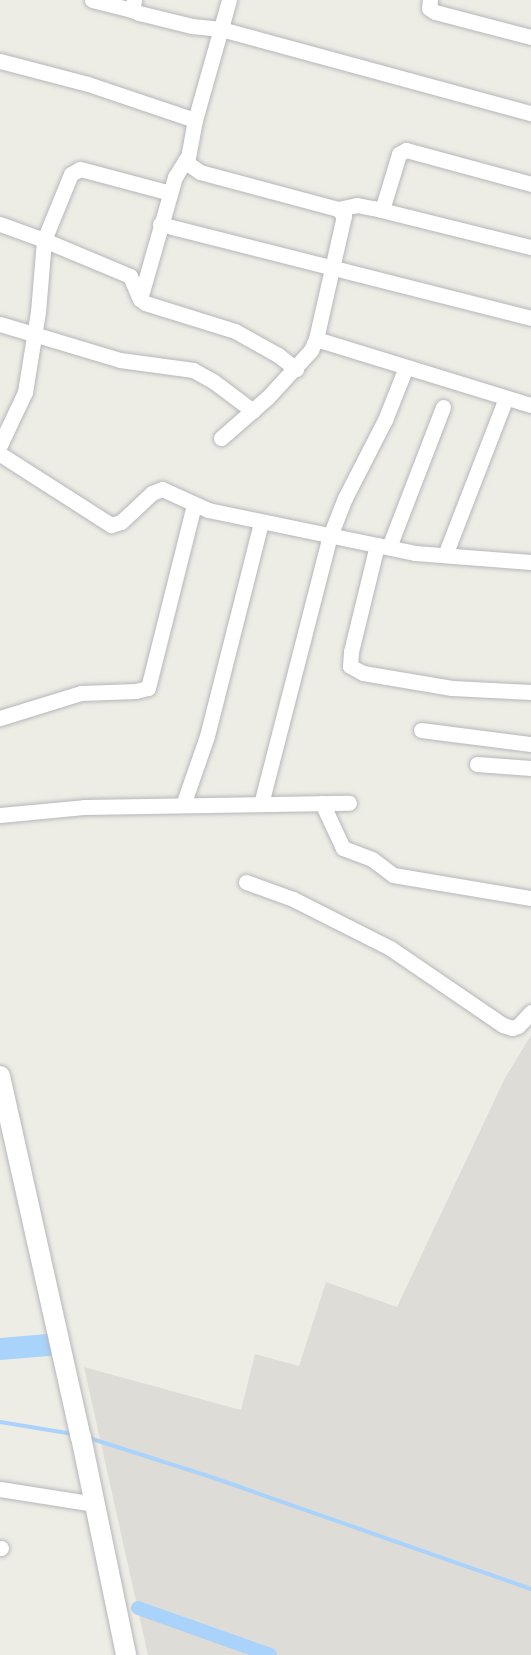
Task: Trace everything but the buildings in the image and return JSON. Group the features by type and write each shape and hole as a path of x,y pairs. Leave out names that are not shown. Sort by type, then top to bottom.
{"street":[{"path":"92,0 133,5 192,26 221,29 531,113"},
{"path":"140,299 175,177 187,158 195,120 229,0"},
{"path":"430,0 429,9 435,12 531,37"},
{"path":"0,61 88,84 195,120"},
{"path":"382,210 399,153 406,150 531,184"},
{"path":"187,158 191,168 200,172 338,209 357,206 382,210 531,247"},
{"path":"0,445 25,392 44,240 75,170 90,171 170,193"},
{"path":"221,438 296,369 316,339 344,216 338,209"},
{"path":"0,224 130,276 140,299 157,308 235,331 269,349 296,369"},
{"path":"160,224 531,318"},
{"path":"0,324 120,360 192,370 213,381 252,411"},
{"path":"316,339 531,405"},
{"path":"261,804 330,536 345,498 385,420 406,367"},
{"path":"446,555 506,398"},
{"path":"443,407 383,546 353,643 350,666 363,673 441,686 531,692"},
{"path":"0,454 111,525 121,522 157,490 168,491 194,505 330,536 446,555 531,562"},
{"path":"0,718 81,693 136,691 148,687 194,505"},
{"path":"183,805 207,736 261,522"},
{"path":"421,730 531,744"},
{"path":"477,764 531,768"},
{"path":"322,803 342,848 372,859 393,875 531,898"},
{"path":"0,815 84,807 349,803"},
{"path":"246,882 292,899 390,948 502,1025 512,1028 518,1026 531,1012"},
{"path":"0,1076 95,1504 126,1655"},
{"path":"0,1489 95,1504"}],"shaded area":[{"path":"531,1035 531,1655 148,1655 84,1367 241,1410 255,1354 299,1366 326,1282 397,1307 504,1080"}],"waterway":[{"path":"0,1349 48,1345"},
{"path":"0,1422 73,1434"},
{"path":"89,1438 214,1478 531,1589"},
{"path":"138,1608 270,1655"}]}
